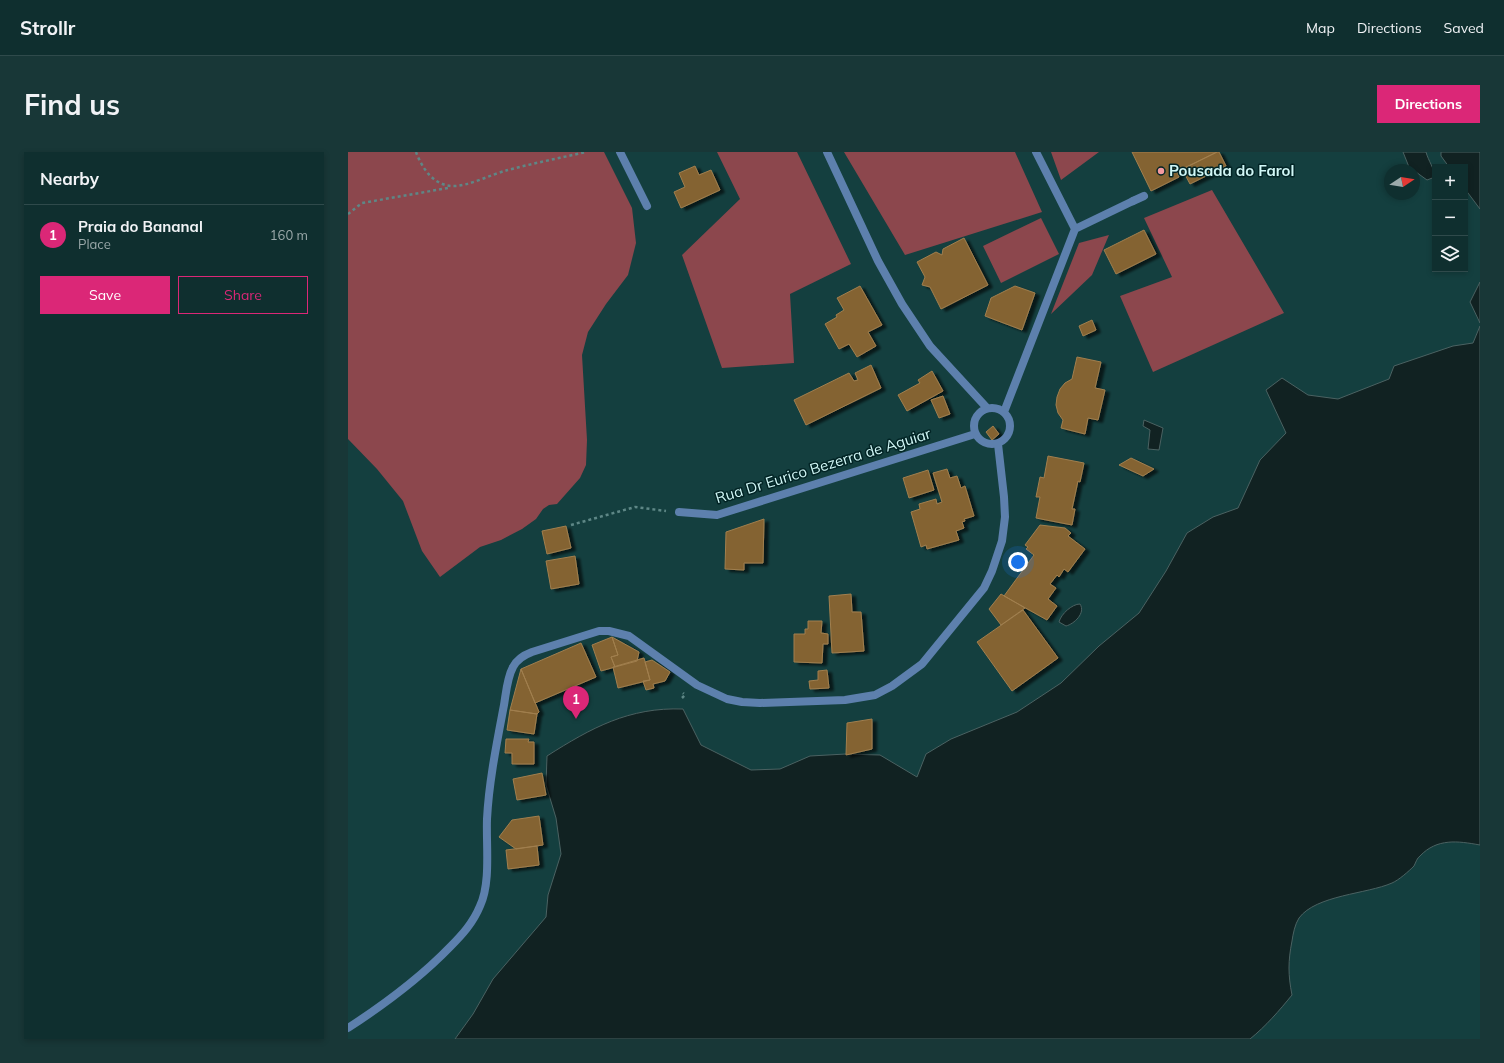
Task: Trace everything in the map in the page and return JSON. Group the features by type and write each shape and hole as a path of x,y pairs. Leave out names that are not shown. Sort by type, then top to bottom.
{"street":[{"path":"620,152 647,206"},
{"path":"827,152 878,261 902,304 930,346 987,408"},
{"path":"1036,152 1074,229"},
{"path":"1004,412 1074,229 1144,196"},
{"path":"987,408 999,409 1004,412 1010,425 1006,438 998,444 988,445 981,442 975,434 973,425 975,420 982,411 987,408"},
{"name":"Rua Dr Eurico Bezerra de Aguiar","path":"679,512 717,515 975,434"},
{"path":"348,1028 390,1000 419,977 465,931 474,919 481,905 486,884 488,818 494,762 510,675 517,661 532,652 599,631 609,631 628,636 697,685 727,699 760,703 845,700 876,695 892,686 922,664 984,588 992,571 1002,541 1005,517 998,444"}],"path":[{"path":"416,152 426,171 434,180 451,186 463,186 508,170 586,152"},
{"path":"348,214 362,204 448,188"},
{"path":"572,525 636,507 679,512"}],"shaded area":[{"path":"348,152 604,152 632,208 636,243 628,275 606,304 588,332 582,355 587,440 586,465 580,478 557,504 549,505 543,509 536,519 522,529 501,540 480,547 440,577 422,551 403,501 377,469 348,439"},
{"path":"717,152 797,152 851,264 790,294 794,363 722,368 682,255 740,199"},
{"path":"844,152 1015,152 1042,212 905,255"},
{"path":"1051,152 1099,152 1061,180"},
{"path":"1403,152 1426,152 1432,166 1432,178 1427,180 1420,175 1420,164 1408,164"},
{"path":"1441,152 1480,152 1480,209 1468,193 1468,164 1447,164 1441,156"},
{"path":"1212,190 1284,313 1153,372 1120,296 1172,277 1144,218"},
{"path":"1041,218 1059,254 1001,283 983,246"},
{"path":"1109,235 1092,275 1051,314 1079,243"},
{"path":"1480,282 1480,323 1470,302"},
{"path":"1480,326 1480,845 1464,842 1448,842 1433,846 1419,857 1414,866 1395,882 1382,887 1329,900 1317,904 1307,910 1299,918 1292,938 1289,968 1292,995 1272,1018 1250,1039 455,1039 473,1014 493,979 546,917 548,895 561,854 556,818 546,785 547,756 595,728 611,721 663,709 683,709 701,745 751,770 780,769 810,756 846,754 880,755 917,777 926,754 951,739 1017,712 1061,683 1099,646 1139,613 1166,571 1187,533 1213,517 1238,508 1260,460 1286,433 1266,390 1282,378 1308,395 1338,399 1389,379 1394,366 1453,346 1473,343"},
{"path":"1144,420 1163,428 1159,450 1148,449 1150,430 1143,426"},
{"path":"1077,604 1080,604 1081,611 1076,621 1066,626 1059,622 1067,610"}],"building":[{"name":"Pousada do Farol","path":"1132,152 1217,152 1177,172 1179,177 1151,191"},
{"path":"1219,152 1226,166 1190,184 1182,169"},
{"path":"695,166 699,175 711,170 720,190 681,208 674,192 685,187 679,173"},
{"path":"1144,230 1156,254 1116,274 1104,250"},
{"path":"964,238 988,285 941,309 930,287 922,285 925,277 917,262 936,252 942,255 943,249"},
{"path":"860,286 882,325 868,332 876,346 857,357 849,344 839,349 825,324 837,317 836,315 844,310 837,298"},
{"path":"1015,286 1035,293 1022,330 985,316 991,298"},
{"path":"1092,320 1096,330 1083,336 1079,326"},
{"path":"1077,357 1101,362 1095,388 1105,390 1098,420 1088,418 1085,434 1061,428 1063,420 1058,413 1056,405 1060,389 1065,383 1072,379"},
{"path":"871,365 881,388 806,425 794,400 849,373 854,381 858,380 855,373"},
{"path":"932,371 943,391 907,411 898,395 920,383 918,380"},
{"path":"943,396 950,414 939,418 931,400"},
{"path":"993,426 999,434 992,440 986,432"},
{"path":"1048,456 1084,463 1080,482 1078,481 1072,509 1075,509 1072,525 1036,518 1040,497 1036,497 1040,477 1044,478"},
{"path":"1131,458 1154,469 1143,476 1119,465"},
{"path":"947,469 950,478 957,476 961,488 965,486 974,516 964,519 965,521 962,522 964,528 956,531 959,540 927,549 926,545 921,547 911,512 920,509 919,504 936,499 937,504 942,502 933,473"},
{"path":"928,470 934,490 909,498 903,478"},
{"path":"764,519 763,563 744,563 744,570 725,569 726,532"},
{"path":"1040,525 1065,528 1071,533 1068,536 1085,549 1068,572 1064,569 1059,577 1057,575 1050,584 1056,588 1048,599 1057,606 1047,620 1004,596 1034,555 1026,549 1028,547 1025,545"},
{"path":"566,526 571,548 547,554 542,531"},
{"path":"575,556 579,584 551,589 546,561"},
{"path":"851,594 852,612 861,612 864,651 832,653 829,596"},
{"path":"1001,594 1025,608 1001,625 989,609"},
{"path":"1023,610 1058,658 1012,691 977,642"},
{"path":"808,621 822,621 821,633 828,634 828,644 823,644 822,663 794,662 794,634 805,634 805,629 808,629"},
{"path":"612,637 639,652 637,661 615,667 611,657 618,655"},
{"path":"612,637 618,655 611,657 615,667 601,671 592,645"},
{"path":"581,643 596,677 535,703 521,669"},
{"path":"644,658 650,680 618,688 613,667"},
{"path":"652,660 670,672 665,681 653,684 654,688 646,690 643,681 650,680 645,662"},
{"path":"521,669 539,712 537,714 510,710"},
{"path":"827,670 829,688 810,689 809,681 818,680 818,671"},
{"path":"510,710 537,714 534,734 507,730"},
{"path":"872,719 872,749 846,755 847,723"},
{"path":"506,739 529,739 528,742 534,742 534,764 512,764 512,753 505,753"},
{"path":"542,773 546,795 517,800 513,779"},
{"path":"539,816 543,845 516,849 499,837 512,820"},
{"path":"537,846 539,865 508,869 506,850"}],"place":[{"name":"Pousada do Farol","path":"1161,171"},
{"name":"Praia do Bananal","path":"576,719"}]}
